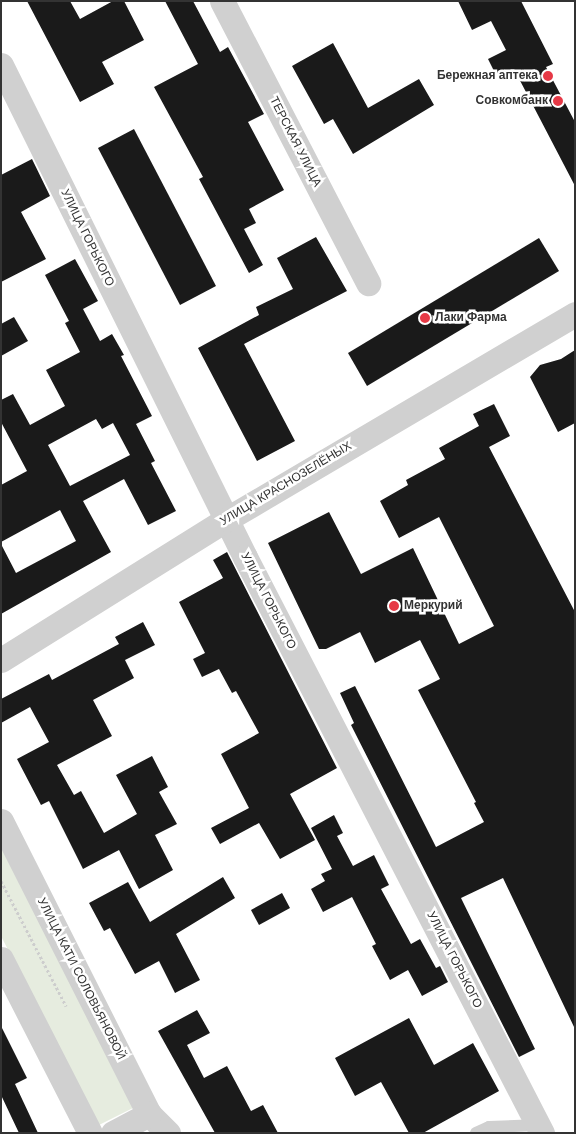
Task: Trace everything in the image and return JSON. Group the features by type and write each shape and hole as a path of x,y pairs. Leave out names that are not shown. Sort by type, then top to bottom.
{"street":[{"name":"ТЕРСКАЯ УЛИЦА","path":"222,1 368,283"},
{"name":"УЛИЦА ГОРЬКОГО","path":"1,65 226,518 541,1129"},
{"name":"УЛИЦА КРАСНОЗЕЛЁНЫХ","path":"1,660 226,518 575,314"},
{"name":"УЛИЦА КАТИ СОЛОВЬЯНОВОЙ","path":"1,821 149,1114 168,1133"},
{"path":"1,959 90,1133"},
{"path":"113,1133 149,1114"}],"lane":[{"path":"476,1133 489,1127 541,1129"}],"shaded area":[{"path":"1,843 139,1105 97,1126 1,936"}],"building":[{"path":"27,1 70,1 80,19 113,1 124,1 144,40 102,62 114,84 80,102"},
{"path":"165,1 193,1 220,52 228,47 264,114 248,122 284,190 249,209 256,223 244,229 263,265 249,273 199,179 203,177 154,87 198,64"},
{"path":"458,1 521,1 553,64 546,67 575,122 575,186 515,71 498,79 488,59 506,50 491,21 472,30"},
{"path":"333,43 368,108 419,79 434,105 353,154 333,119 324,124 292,66"},
{"path":"134,129 216,286 180,305 98,148"},
{"path":"32,159 50,196 21,212 46,259 1,282 1,175"},
{"path":"316,237 347,291 244,344 295,441 257,461 198,348 259,315 256,307 293,289 277,258"},
{"path":"539,238 559,271 367,386 348,353"},
{"path":"75,259 98,301 83,309 100,341 112,334 124,355 121,356 152,416 136,424 155,461 151,463 176,511 148,525 124,479 83,501 111,552 1,614 1,544 16,573 76,541 60,510 1,542 1,485 27,471 1,422 1,400 13,394 30,425 65,406 46,370 80,352 65,323 69,321 45,275","holes":["96,419 102,429 113,423 130,455 70,486 48,445"]},
{"path":"14,317 28,341 1,356 1,324"},
{"path":"575,350 575,423 558,432 530,377 540,365 561,359"},
{"path":"494,404 510,436 489,447 575,612 575,1029 503,878 461,898 535,1049 519,1057 351,725 354,723 340,693 355,686 436,847 484,822 474,803 476,802 418,690 440,679 420,640 375,663 360,632 326,649 319,649 268,543 329,512 361,574 413,548 459,644 494,626 439,517 399,538 380,501 408,485 406,480 445,459 439,448 479,426 473,414"},
{"path":"227,552 337,768 290,794 315,840 280,859 259,823 220,844 211,828 249,808 221,754 259,733 236,691 232,693 219,669 202,677 193,659 205,653 179,602 223,578 213,560"},
{"path":"143,622 155,645 125,660 134,678 93,700 112,736 57,765 74,795 81,791 104,833 137,814 116,775 152,756 168,787 159,792 177,824 155,835 173,870 139,889 119,850 83,869 49,801 41,805 17,759 49,742 30,707 1,723 1,699 49,674 52,680 119,644 115,637"},
{"path":"334,815 343,833 337,836 353,866 374,855 389,885 381,889 411,944 420,939 436,968 440,966 448,982 422,996 408,970 390,980 372,946 376,944 352,897 323,912 311,889 325,881 321,874 332,869 311,828"},
{"path":"223,877 235,898 176,934 200,980 175,993 159,961 135,974 110,928 104,931 89,903 128,882 150,922"},
{"path":"282,893 290,908 259,925 251,910"},
{"path":"197,1010 210,1033 187,1045 204,1078 227,1066 251,1111 263,1105 278,1133 215,1133 158,1031"},
{"path":"409,1018 434,1065 473,1043 499,1091 423,1133 409,1133 381,1082 355,1096 335,1058"},
{"path":"1,1026 27,1078 15,1084 38,1133 19,1133 1,1095"}],"place":[{"name":"Бережная аптека","path":"548,76"},
{"name":"Совкомбанк","path":"558,101"},
{"name":"Лаки Фарма","path":"425,318"},
{"name":"Меркурий","path":"394,606"}]}
